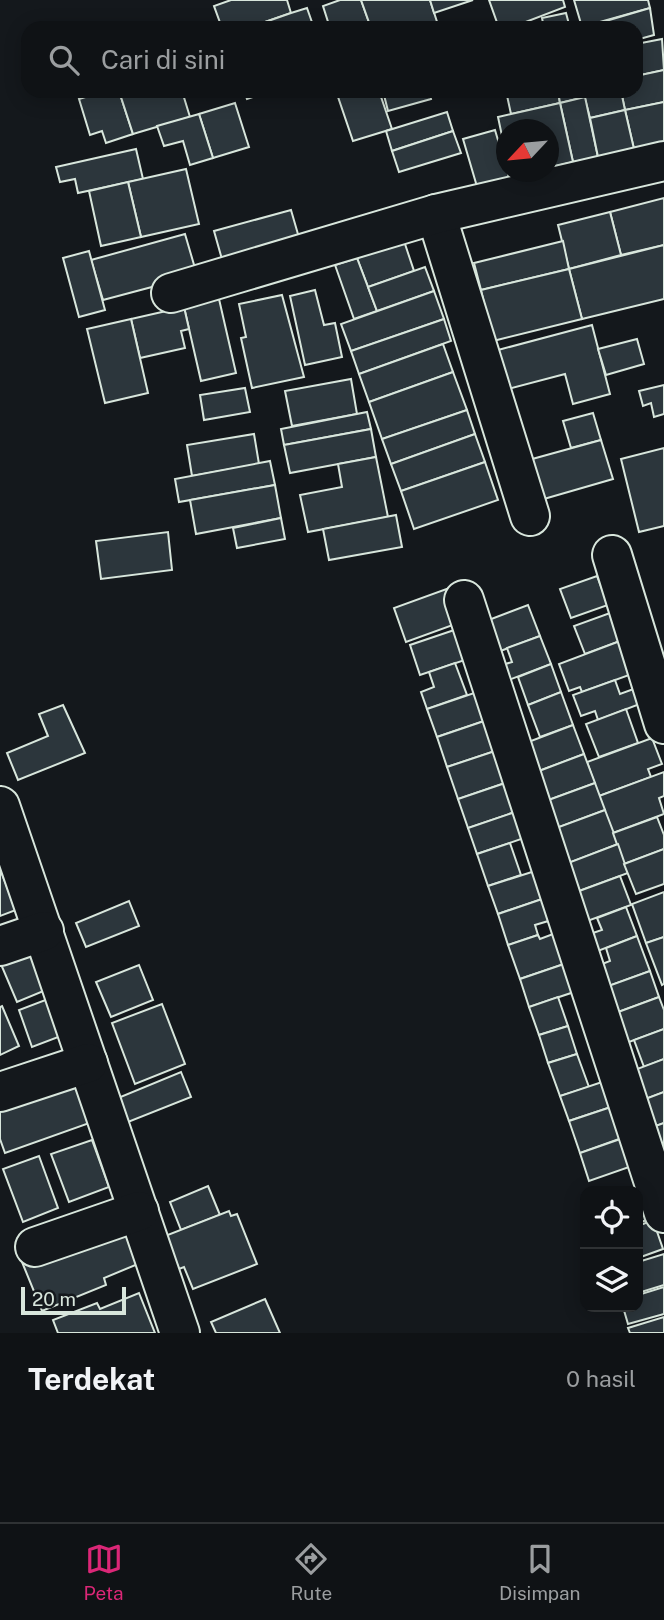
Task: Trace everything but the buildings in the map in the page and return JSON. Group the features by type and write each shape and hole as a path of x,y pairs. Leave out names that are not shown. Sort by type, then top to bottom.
{"street":[{"path":"171,293 436,214 664,161"},
{"path":"436,214 530,516"},
{"path":"612,555 657,678 664,724"},
{"path":"464,600 664,1213"},
{"path":"0,806 180,1333"},
{"path":"0,946 44,931"},
{"path":"0,1093 88,1063"},
{"path":"35,1247 139,1212"}]}
